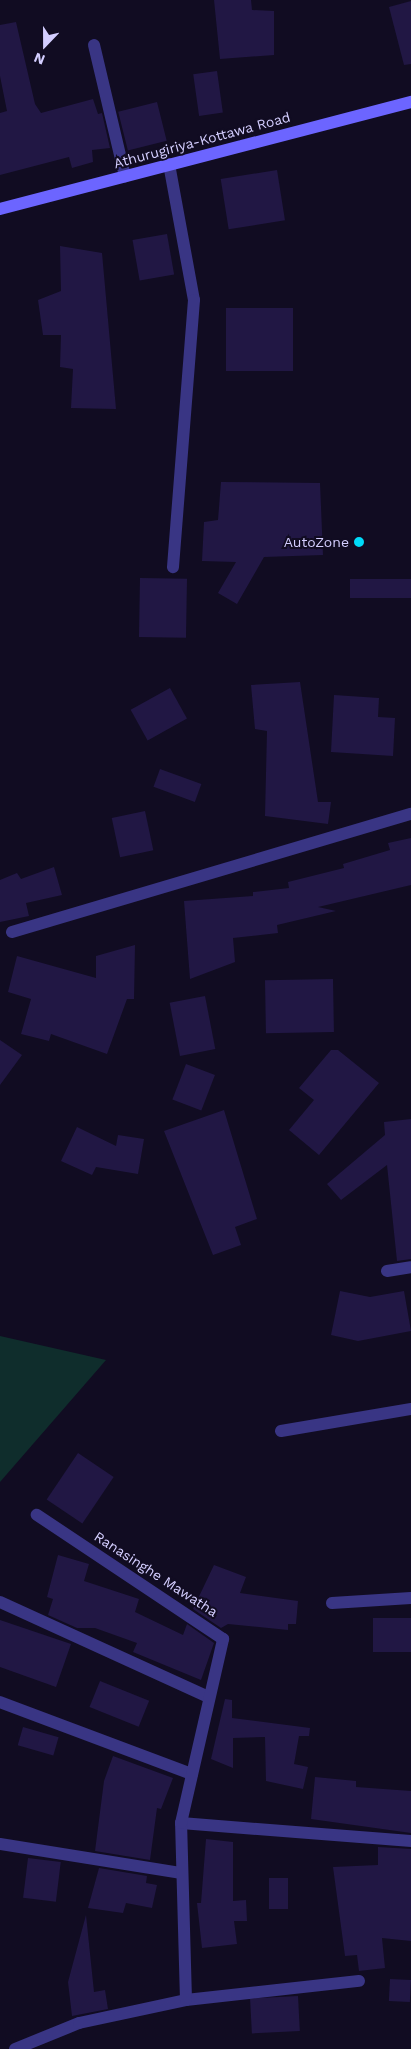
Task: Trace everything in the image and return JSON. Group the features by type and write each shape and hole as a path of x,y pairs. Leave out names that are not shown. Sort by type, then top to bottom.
{"main road":[{"name":"Athurugiriya-Kottawa Road","path":"0,210 168,164 411,102"}],"street":[{"path":"94,45 125,176"},
{"path":"168,164 194,300 173,567"},
{"path":"12,932 411,814"},
{"path":"387,1271 411,1267"},
{"path":"280,1430 411,1409"},
{"name":"Ranasinghe Mawatha","path":"37,1515 223,1639 208,1697 181,1824 186,2000"},
{"path":"332,1603 411,1598"},
{"path":"0,1602 208,1697"},
{"path":"0,1702 192,1774"},
{"path":"181,1824 411,1841"},
{"path":"0,1844 182,1874"},
{"path":"15,2049 79,2023 186,2000 359,1981"}],"green space":[{"path":"0,1336 106,1360 0,1482"}],"building":[{"path":"214,0 251,0 252,10 274,11 274,55 220,59"},
{"path":"411,1 411,64 404,65 389,7"},
{"path":"16,22 35,104 41,113 93,99 98,114 102,113 110,148 92,150 93,162 72,168 69,157 0,175 0,113 7,111 0,76 0,25"},
{"path":"217,71 223,113 199,116 193,74"},
{"path":"157,102 167,141 128,150 118,112"},
{"path":"277,170 285,220 229,229 221,179"},
{"path":"167,234 174,274 140,280 133,240"},
{"path":"60,246 102,253 116,409 71,408 73,369 60,367 61,335 43,335 38,300 61,291"},
{"path":"226,308 293,308 293,371 226,371"},
{"path":"221,482 320,483 323,555 264,557 237,604 218,593 236,562 202,561 204,522 218,520"},
{"path":"140,578 187,579 186,638 139,637"},
{"path":"350,579 411,579 411,598 350,598"},
{"path":"300,682 318,802 331,802 328,824 265,816 267,731 255,729 251,685"},
{"path":"170,688 187,719 148,740 131,710"},
{"path":"334,695 379,698 378,717 395,718 393,756 331,752"},
{"path":"160,769 201,784 195,802 154,787"},
{"path":"145,811 153,850 120,857 112,818"},
{"path":"411,838 411,885 318,907 336,911 277,925 278,933 233,938 235,962 190,979 184,901 253,896 253,892 289,888 288,882 344,868 343,864 390,850 388,843"},
{"path":"54,867 62,895 26,903 29,916 0,922 0,880 17,873 21,879"},
{"path":"135,945 134,999 127,999 107,1054 51,1034 49,1041 21,1034 31,999 8,992 17,956 96,978 96,956"},
{"path":"333,979 334,1032 266,1033 265,980"},
{"path":"205,996 215,1049 180,1056 170,1003"},
{"path":"0,1040 22,1055 0,1085"},
{"path":"331,1050 338,1050 379,1083 319,1155 289,1130 314,1100 299,1088"},
{"path":"186,1064 215,1075 201,1111 172,1099"},
{"path":"224,1110 257,1219 235,1227 241,1245 213,1255 164,1131"},
{"path":"411,1119 411,1259 397,1261 387,1165 341,1200 327,1184 385,1135 384,1122"},
{"path":"77,1127 116,1146 118,1135 144,1139 138,1174 96,1167 92,1175 61,1161"},
{"path":"340,1291 370,1297 404,1291 411,1331 358,1341 331,1335"},
{"path":"78,1453 114,1477 82,1523 47,1499"},
{"path":"58,1555 89,1564 84,1581 139,1599 135,1612 183,1635 187,1624 214,1643 201,1680 133,1652 137,1643 95,1628 77,1628 48,1615 53,1599 47,1597"},
{"path":"214,1565 246,1577 240,1593 298,1601 296,1624 288,1624 288,1630 228,1624 221,1628 193,1609"},
{"path":"373,1618 411,1618 411,1652 373,1652"},
{"path":"0,1620 71,1644 56,1687 0,1667"},
{"path":"100,1681 149,1701 139,1727 90,1707"},
{"path":"225,1699 232,1700 232,1718 310,1728 309,1736 299,1736 294,1764 308,1767 303,1789 266,1781 265,1737 233,1738 233,1768 211,1759"},
{"path":"23,1727 59,1737 53,1755 18,1745"},
{"path":"113,1756 173,1778 161,1809 157,1808 150,1860 95,1851 104,1781"},
{"path":"315,1777 356,1781 356,1787 411,1791 411,1833 311,1819"},
{"path":"206,1839 233,1842 233,1901 246,1900 247,1921 234,1921 237,1944 202,1948 197,1903 201,1903"},
{"path":"378,1847 411,1849 411,1941 382,1938 385,1968 359,1971 357,1955 345,1956 333,1867 378,1865"},
{"path":"28,1858 61,1862 56,1902 23,1898"},
{"path":"99,1868 147,1876 146,1883 157,1885 152,1908 126,1903 123,1913 88,1908"},
{"path":"269,1878 288,1878 288,1909 269,1909"},
{"path":"86,1915 94,1992 105,1990 108,2009 72,2016 68,1982"},
{"path":"390,1979 411,1980 410,2002 389,2001"},
{"path":"298,1996 300,2031 252,2033 250,1999"}],"place":[{"name":"AutoZone","path":"359,542"}]}
